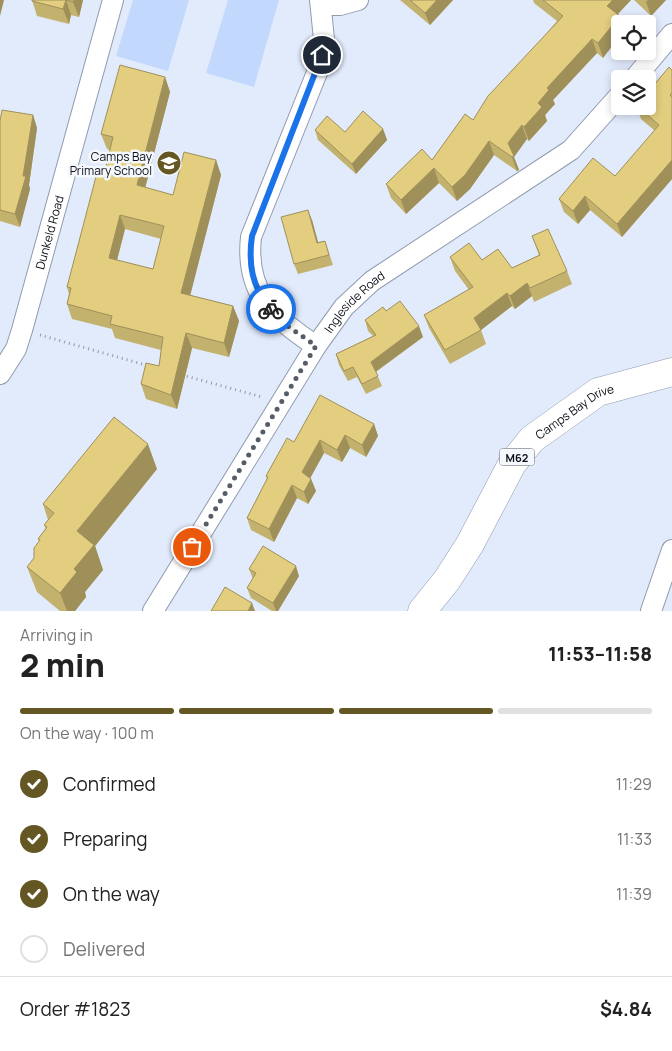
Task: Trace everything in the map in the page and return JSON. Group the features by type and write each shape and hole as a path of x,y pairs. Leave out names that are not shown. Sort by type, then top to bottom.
{"main road":[{"name":"Camps Bay Drive","path":"422,611 447,580 470,544 512,464 532,439 598,392 672,372"}],"street":[{"name":"Dunkeld Road","path":"0,374 16,349 22,330 113,0"},
{"path":"316,346 282,322 263,300 252,277 250,264 252,236 318,70 324,39 321,2 340,5 358,0"},
{"path":"642,70 672,34"},
{"name":"Ingleside Road","path":"153,611 316,346 344,307 372,281 571,150 611,105"},
{"path":"651,611 672,550"}],"path":[{"path":"42,336 156,367"},
{"path":"174,373 259,396"}],"shaded area":[{"path":"133,0 189,0 168,71 116,56"},
{"path":"228,0 279,0 254,87 206,73"}],"building":[{"path":"32,0 66,0 63,9"},
{"path":"410,0 437,0 425,13"},
{"path":"543,0 613,0 607,6 619,15 611,15 611,27 598,43 592,39 547,88 549,90 538,103 542,107 524,127 522,125 508,143 514,156 512,157 489,141 465,175 452,187 434,168 401,200 386,184 422,149 432,160 465,114 473,120 488,96 563,16"},
{"path":"120,65 165,77 137,185 173,195 184,152 216,160 181,293 233,306 224,343 186,333 171,395 141,384 146,363 159,366 163,337 110,324 112,316 67,304 71,288 67,287 98,169 105,170 113,137 101,134","holes":["120,215 164,226 153,269 109,258"]},
{"path":"669,67 672,70 672,93 670,95 672,97 672,160 617,224 585,196 573,211 559,199 593,158 615,176 659,125 647,115 656,115 656,82"},
{"path":"2,110 33,115 23,176 26,176 15,214 0,210 0,121"},
{"path":"363,111 383,129 352,164 315,130 327,116 345,132"},
{"path":"308,210 317,243 325,241 329,255 294,264 281,217"},
{"path":"548,229 567,271 530,288 527,283 510,296 507,293 474,318 481,330 445,350 424,315 473,287 450,257 469,243 482,260 498,249 512,268 540,255 532,236"},
{"path":"400,301 419,326 371,362 378,376 362,384 353,367 344,371 336,354 376,335 365,320 383,307 386,311"},
{"path":"320,395 374,424 362,445 345,435 337,450 320,440 302,472 311,479 304,492 292,485 269,529 247,518 268,477 266,476 287,438 294,442"},
{"path":"114,417 148,444 77,531 94,545 74,569 77,572 60,593 27,567 34,558 34,548 40,540 38,539 47,527 44,525 54,513 43,504"},
{"path":"263,546 296,566 273,603 247,588 256,573 249,569"},
{"path":"225,587 252,603 248,611 211,611"}],"way so far":[{"path":"192,547 316,346 282,322 271,309"}],"place":[{"name":"Camps Bay Primary School","path":"169,163"}],"route":[{"path":"271,309 263,300 252,277 250,264 252,236 318,70 322,55"}]}
